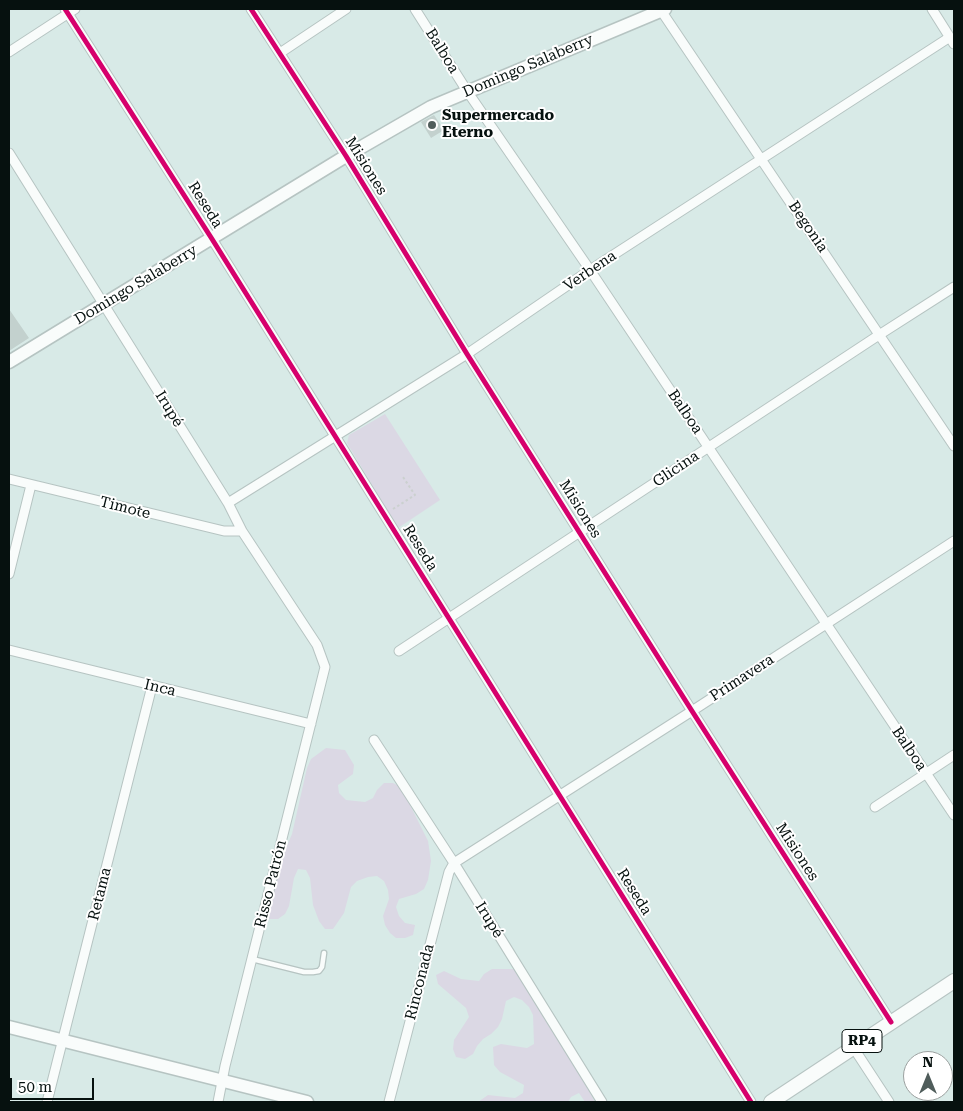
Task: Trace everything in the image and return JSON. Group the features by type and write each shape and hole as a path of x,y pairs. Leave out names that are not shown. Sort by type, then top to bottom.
{"main road":[{"name":"RP4","path":"771,1102 954,981"}],"street":[{"name":"Misiones","path":"251,9 346,156 467,354 692,711 891,1022"},
{"path":"280,53 346,9"},
{"name":"Balboa","path":"416,9 467,91 590,270 954,814"},
{"name":"Domingo Salaberry","path":"9,362 346,156 431,107 662,9"},
{"name":"Begonia","path":"662,9 954,446"},
{"path":"932,9 952,41"},
{"path":"9,52 69,10"},
{"name":"Reseda","path":"69,10 751,1102"},
{"name":"Verbena","path":"228,503 467,354 590,270 762,159 952,41"},
{"name":"Irupé","path":"9,153 228,503 242,531 317,645 325,667"},
{"name":"Glicina","path":"399,651 879,334 954,288"},
{"name":"Timote","path":"9,480 224,531 242,531"},
{"path":"9,574 31,485"},
{"name":"Primavera","path":"454,863 954,540"},
{"name":"Inca","path":"9,650 312,724"},
{"name":"Risso Patrón","path":"218,1102 325,667"},
{"name":"Retama","path":"47,1102 152,686"},
{"name":"Irupé","path":"374,740 454,863 602,1102"},
{"path":"875,807 954,755"},
{"name":"Rinconada","path":"390,1102 449,872 454,863"},
{"path":"9,1027 307,1102"},
{"path":"853,1047 889,1102"}],"lane":[{"path":"252,959 304,972 313,972 319,971 322,967 324,953"}],"path":[{"path":"384,515 415,496 403,477"}],"shaded area":[{"path":"385,414 440,500 398,528 347,443 349,435"},
{"path":"326,748 345,750 354,765 353,774 338,785 339,793 346,800 365,802 373,798 377,790 384,783 393,783 401,787 428,841 431,861 428,880 424,889 416,894 399,899 396,907 399,916 405,923 415,925 413,935 405,938 396,938 385,925 383,916 389,899 388,890 384,881 377,876 357,881 351,887 344,913 333,929 325,929 319,921 313,905 310,878 306,870 298,869 294,878 289,906 285,914 278,919 269,919 264,912 277,869 292,834 307,768 311,759"},
{"path":"492,969 522,969 595,1102 585,1102 579,1093 571,1097 568,1102 478,1102 488,1095 515,1098 523,1093 524,1085 500,1072 494,1065 493,1047 501,1044 527,1048 534,1044 533,1015 529,1007 522,1000 514,997 506,1001 498,1027 483,1039 473,1054 465,1059 456,1057 453,1049 454,1040 469,1017 466,1008 438,984 436,975 444,971 461,979 479,981 484,974"}],"building":[{"name":"Supermercado Eterno","path":"434,115 444,130 431,138 421,122"},
{"path":"9,309 29,338 9,351"}],"cycle path":[{"path":"65,9 212,239 751,1102"},
{"path":"251,9 346,156 467,354 692,711 891,1022"}],"place":[{"name":"Supermercado Eterno","path":"432,125"}]}
